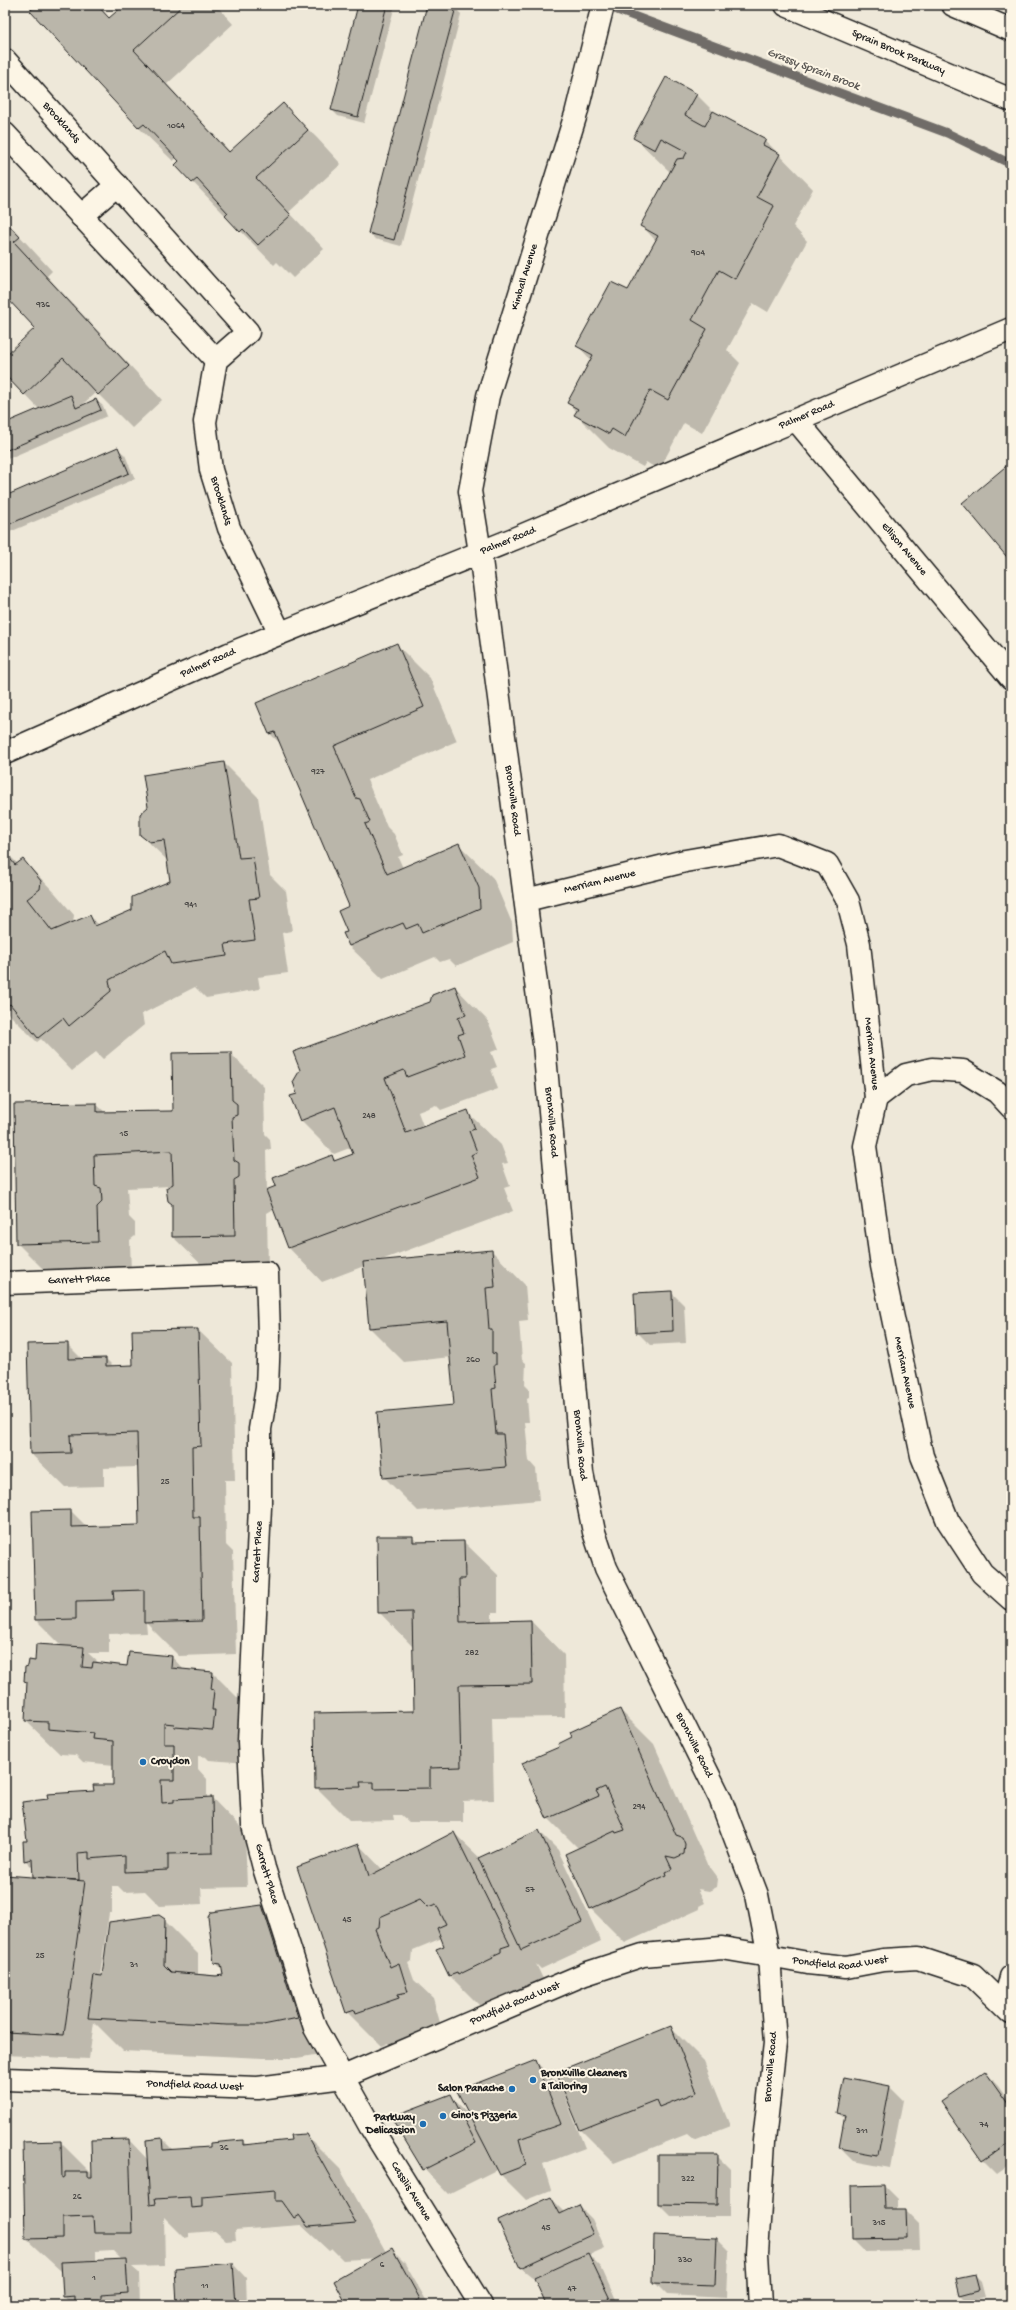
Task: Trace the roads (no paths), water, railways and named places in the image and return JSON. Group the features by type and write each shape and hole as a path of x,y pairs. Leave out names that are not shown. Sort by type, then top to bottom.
{"main road":[{"name":"Kimball Avenue","path":"480,552 470,491 488,396 576,114 603,5"},
{"name":"Sprain Brook Parkway","path":"786,5 1011,100"},
{"path":"953,5 1011,30"},
{"name":"Brooklands","path":"5,60 248,332 216,360 205,422 211,470 229,528 280,632"},
{"path":"5,134 216,360"},
{"path":"81,216 117,184"},
{"name":"Palmer Road","path":"5,753 280,632 480,552 797,421 1011,329"},
{"name":"Ellison Avenue","path":"797,421 1011,678"},
{"name":"Bronxville Road","path":"480,552 544,1044 582,1473 594,1532 606,1568 720,1798 757,1895 769,1956 775,2043 764,2141 757,2253 760,2305"},
{"name":"Merriam Avenue","path":"526,900 685,861 778,844 827,864 848,901 859,944 876,1098 865,1146 882,1266 922,1456 948,1521 982,1573 1011,1599"},
{"path":"876,1098 906,1075 932,1070 963,1071 997,1092 1011,1107"},
{"name":"Garrett Place","path":"5,1284 267,1274 269,1335 267,1381 260,1429 260,1507 249,1742 254,1824 264,1868 315,2028 343,2077"},
{"name":"Pondfield Road West","path":"5,2079 258,2088 343,2077 585,1974 643,1954 722,1948 808,1963 846,1967 883,1960 918,1958 973,1976 1007,2009"},
{"path":"1007,2009 1011,1977"},
{"name":"Cassilis Avenue","path":"343,2077 374,2133 481,2305"}],"waterway":[{"name":"Grassy Sprain Brook","path":"604,5 947,133 1011,164"}],"place":[{"name":"Croydon","path":"143,1762"},
{"name":"Bronxville Cleaners & Tailoring","path":"533,2080"},
{"name":"Salon Panache","path":"512,2089"},
{"name":"Gino's Pizzeria","path":"443,2116"},
{"name":"Parkway Delicassion","path":"423,2124"}]}
